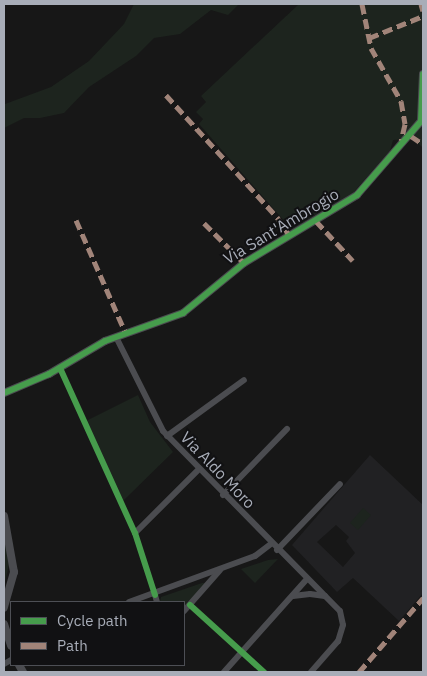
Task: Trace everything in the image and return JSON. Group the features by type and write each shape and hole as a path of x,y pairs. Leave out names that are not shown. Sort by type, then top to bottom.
{"street":[{"name":"Via Sant'Ambrogio","path":"4,393 49,374 116,337 191,308 233,271 357,195 421,121 423,74"},
{"name":"Via Aldo Moro","path":"116,337 153,416 167,436 271,544 329,598"},
{"path":"167,436 244,380"},
{"path":"223,495 288,429"},
{"path":"135,532 198,470"},
{"path":"277,550 340,484"},
{"path":"4,516 14,563 6,592 4,608"},
{"path":"133,601 154,595 256,556 271,544"},
{"path":"185,610 220,570"},
{"path":"224,672 307,579"},
{"path":"292,597 310,594 329,598 340,612 342,634 310,672"},
{"path":"154,595 157,601"},
{"path":"4,624 8,635"}],"shaded area":[{"path":"134,4 239,4 228,15 211,10 180,34 154,38 136,56 89,87 64,113 40,118 24,118 4,128 5,104 51,87 89,61 124,24"},
{"path":"299,4 423,4 423,148 414,139 393,140 390,151 353,193 293,231 199,124 203,119 196,112 206,102 201,96"},
{"path":"138,395 150,422 173,452 123,501 86,421"},
{"path":"370,455 423,505 423,593 399,621 353,578 337,592 292,545","holes":["336,525 349,537 346,541 355,553 343,567 317,542"]},
{"path":"363,508 371,515 358,530 350,523"},
{"path":"4,536 10,561 4,586"},
{"path":"278,559 255,583 241,569 268,560"},
{"path":"205,583 185,608 185,601 160,601 161,597"}],"marked path":[{"path":"362,4 371,48 401,101 405,124 401,141"},
{"path":"421,4 423,11"},
{"path":"369,38 423,16"},
{"path":"166,95 277,217 290,236"},
{"path":"411,136 423,144"},
{"path":"76,220 126,334"},
{"path":"316,221 353,261"},
{"path":"204,223 244,263"},
{"path":"359,672 423,598"}],"cycle path":[{"path":"4,393 49,374 105,341 183,313 244,263 357,195 421,121 423,74"},
{"path":"60,368 135,533 155,595"},
{"path":"190,605 264,672"}]}
